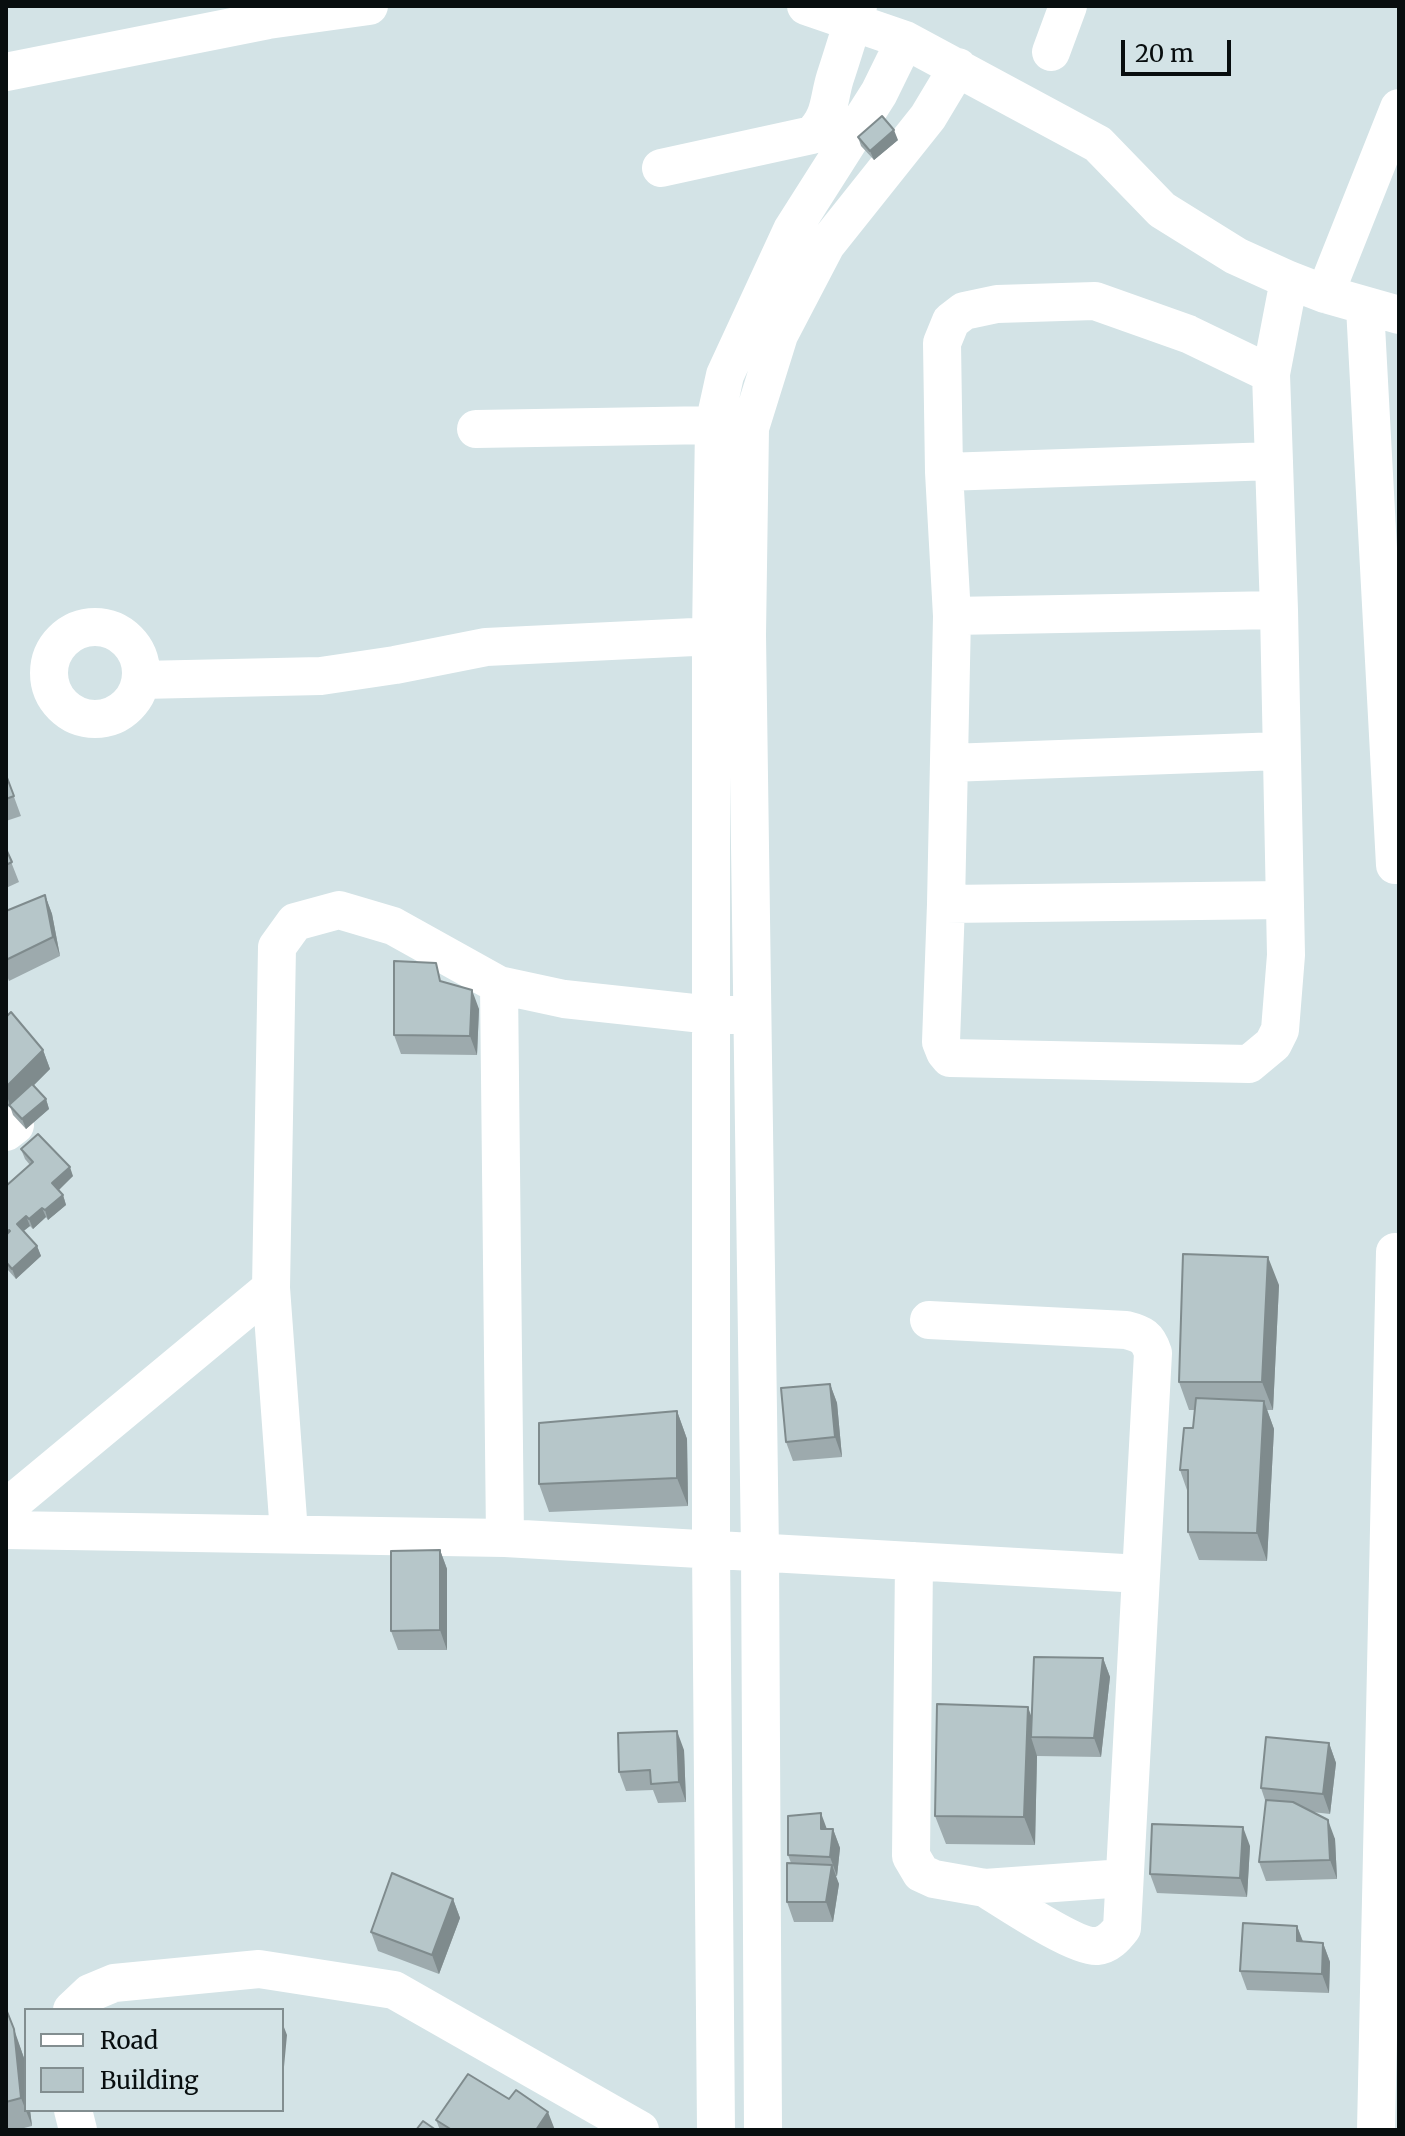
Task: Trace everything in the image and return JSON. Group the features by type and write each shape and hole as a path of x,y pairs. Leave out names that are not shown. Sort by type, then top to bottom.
{"street":[{"path":"6,72 268,13 369,6"},
{"path":"806,6 877,21 1098,144 1162,210 1236,256 1325,294 1382,311 1395,865"},
{"path":"1051,52 1068,6"},
{"path":"716,2130 711,1549 712,1015 730,802 732,426 725,375 792,230 879,93 877,21"},
{"path":"661,168 812,135 822,125 829,110 834,83 877,21"},
{"path":"732,426 826,245 928,117 958,67"},
{"path":"879,93 928,117"},
{"path":"1325,294 1399,108"},
{"path":"1271,374 1188,334 1095,301 997,304 964,311 951,321 942,343 944,472 952,616 941,1042 950,1058 1249,1064 1273,1044 1280,1030 1286,955 1271,374 1289,280"},
{"path":"476,429 732,426"},
{"path":"944,472 1274,461"},
{"path":"952,616 1279,610"},
{"path":"141,680 321,676 486,647 729,636"},
{"path":"949,763 1280,751"},
{"path":"730,802 752,1015 760,1551 763,2130"},
{"path":"946,904 1284,900"},
{"path":"289,1533 271,1288 277,947 295,922 339,910 393,926 499,985 564,999 712,1015 752,1015"},
{"path":"499,985 505,1538"},
{"path":"1376,2130 1395,1252"},
{"path":"711,1284 756,1283"},
{"path":"6,1508 271,1288"},
{"path":"929,1320 1126,1330 1141,1333 1149,1340 1153,1353 1122,1928 1112,1941 1095,1947 1063,1935 985,1888"},
{"path":"6,1530 505,1538 1141,1574"},
{"path":"914,1561 911,1856 921,1873 934,1879 985,1888 1124,1878"},
{"path":"715,1882 761,1881"},
{"path":"74,2008 90,1993 114,1983 259,1969 394,1990 640,2130"}],"building":[{"path":"882,116 894,130 870,151 858,137"},
{"path":"6,775 14,796 6,799"},
{"path":"6,849 12,862 6,865"},
{"path":"45,895 53,937 6,960 6,911"},
{"path":"394,961 436,963 440,981 472,990 470,1036 394,1035"},
{"path":"11,1012 43,1050 6,1087 6,1017"},
{"path":"32,1084 46,1099 22,1119 9,1105"},
{"path":"38,1134 70,1167 52,1183 63,1195 45,1210 42,1208 29,1219 26,1216 17,1224 37,1246 12,1269 6,1262 6,1235 10,1231 6,1232 6,1186 33,1162 21,1149"},
{"path":"1183,1254 1268,1257 1262,1382 1179,1382"},
{"path":"830,1384 835,1437 786,1442 781,1388"},
{"path":"1196,1398 1264,1401 1257,1533 1188,1532 1188,1470 1180,1470 1184,1428 1193,1428"},
{"path":"677,1411 677,1478 539,1484 539,1423"},
{"path":"440,1550 440,1630 391,1631 391,1551"},
{"path":"1034,1657 1103,1658 1094,1738 1031,1737"},
{"path":"937,1704 1028,1707 1024,1817 935,1816"},
{"path":"677,1731 679,1782 651,1784 650,1770 619,1772 618,1733"},
{"path":"1266,1737 1329,1743 1323,1794 1261,1788"},
{"path":"1266,1800 1293,1802 1328,1820 1330,1860 1259,1862"},
{"path":"821,1813 821,1829 833,1829 830,1857 788,1855 788,1816"},
{"path":"1152,1824 1243,1827 1240,1878 1150,1874"},
{"path":"787,1863 832,1865 826,1902 787,1902"},
{"path":"392,1873 453,1899 432,1955 371,1932"},
{"path":"1243,1923 1297,1926 1297,1941 1323,1943 1322,1974 1240,1971"},
{"path":"6,2009 14,2029 21,2098 6,2102"},
{"path":"468,2074 509,2099 516,2090 548,2112 536,2130 452,2130 436,2120"},
{"path":"423,2121 436,2130 416,2130"}]}
